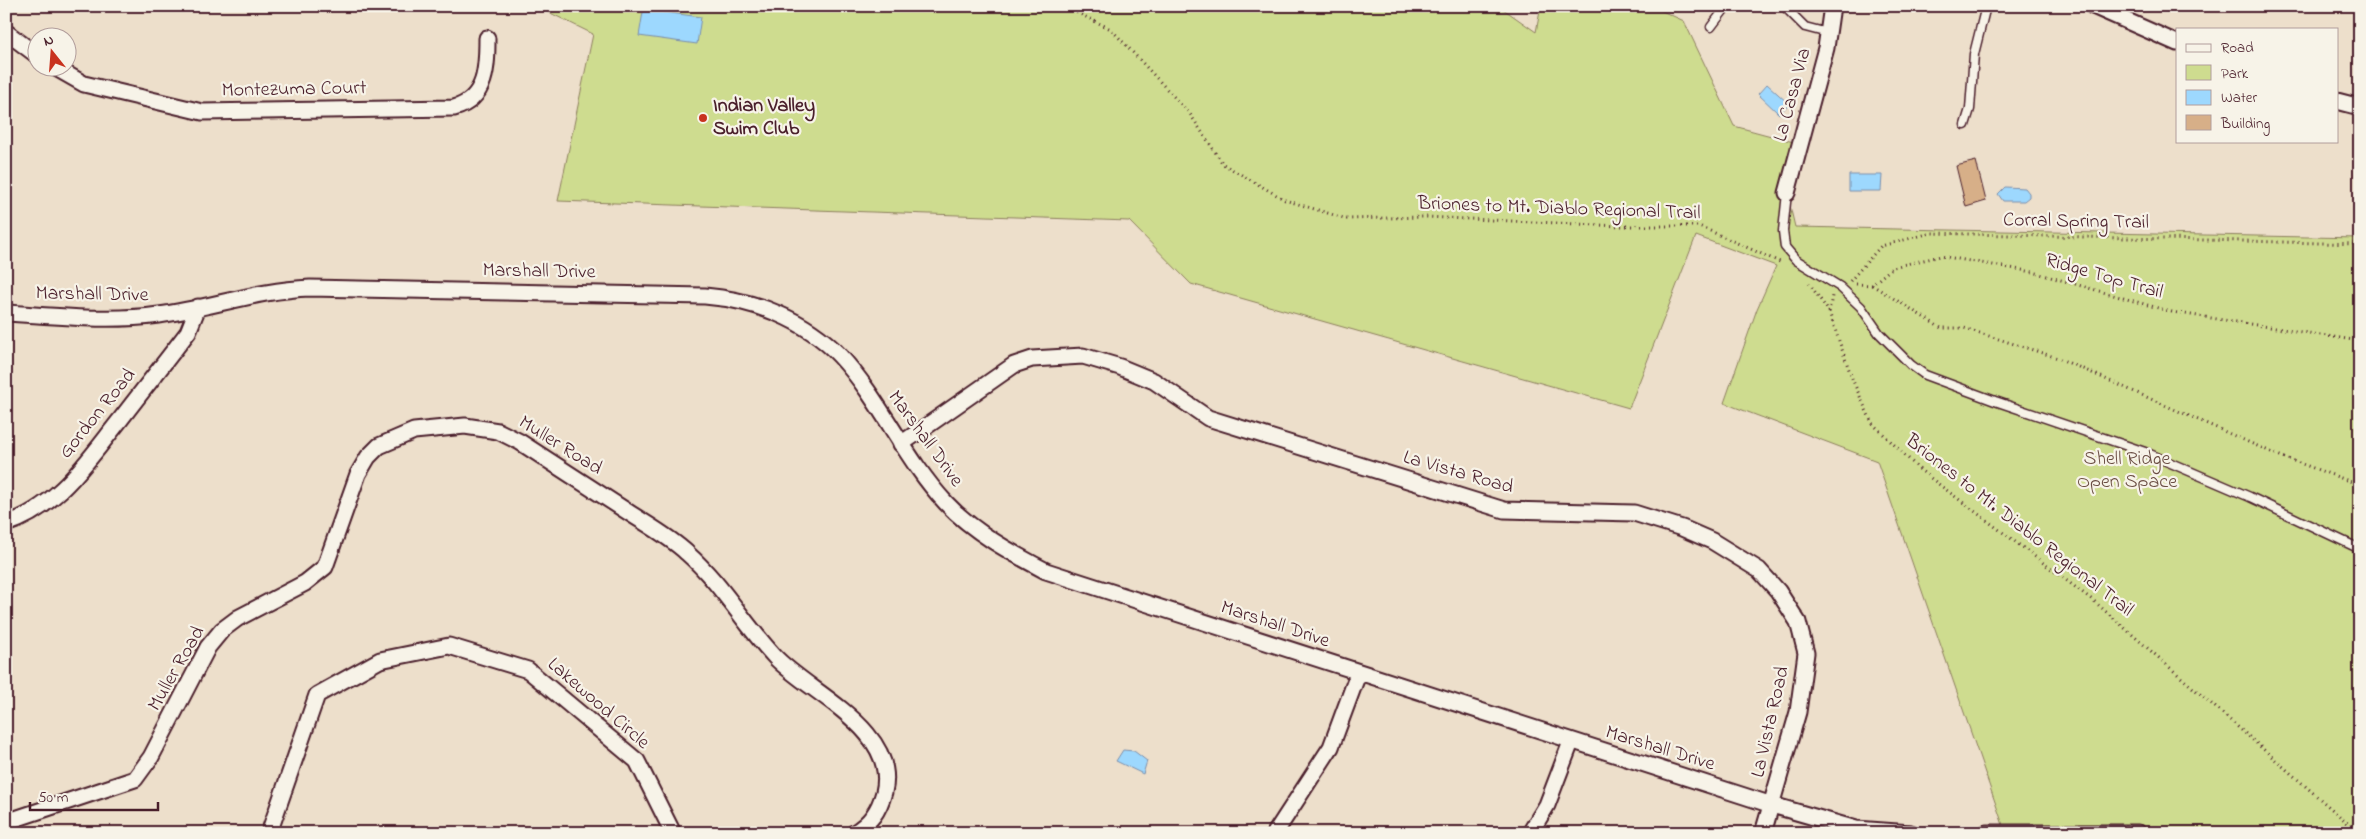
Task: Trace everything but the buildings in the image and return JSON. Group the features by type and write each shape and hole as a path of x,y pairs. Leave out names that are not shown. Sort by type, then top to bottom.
{"street":[{"name":"La Casa Via","path":"1787,193 1828,33 1832,6"},
{"path":"2093,6 2176,43"},
{"path":"6,32 28,48"},
{"name":"Montezuma Court","path":"74,78 84,84 202,112 454,108 464,105 473,99 483,83 487,67 486,38"},
{"path":"2338,101 2360,107"},
{"name":"Marshall Drive","path":"6,313 89,318 133,318 198,307 251,294 281,289 310,288 730,298 781,314 823,340 857,377 922,475 947,504 1013,554 1046,572 1358,674 1772,805 1856,830 1911,833"},
{"name":"Gordon Road","path":"6,524 34,512 53,497 79,471 188,332 198,307"},
{"name":"La Vista Road","path":"901,444 1014,365 1032,360 1083,356 1120,367 1154,382 1208,418 1504,510 1634,513 1682,528 1712,541 1759,570 1778,591 1798,622 1806,654 1805,676 1798,712 1763,833"},
{"name":"Muller Road","path":"6,822 135,779 151,757 208,646 222,630 238,618 305,584 325,567 358,474 368,458 380,446 414,431 465,426 498,431 520,442 687,552 722,588 775,658 838,706 863,730 879,753 886,777 885,788 877,812 865,826 854,833"},
{"name":"Lakewood Circle","path":"269,833 317,695 380,660 449,646 528,670 637,761 673,833"},
{"path":"1275,833 1331,747 1358,674"},
{"path":"1530,833 1546,805 1571,742"},
{"path":"1986,833 2138,833"}],"lane":[{"path":"1711,26 1727,6"},
{"path":"1784,6 1805,27 1828,33"},
{"path":"1965,125 1970,109 1974,54 1986,6"},
{"path":"1787,193 1783,231 1785,247 1796,260 1844,286 1879,333 1904,359 1925,374 1995,401 2145,452 2250,497 2360,549"}],"path":[{"name":"Briones to Mt. Diablo Regional Trail","path":"1063,6 1111,29 1190,114 1223,164 1285,200 1347,219 1426,217 1592,225 1699,226 1784,264"},
{"name":"Corral Spring Trail","path":"1829,312 1832,297 1881,246 1931,233 2360,244"},
{"name":"Ridge Top Trail","path":"1872,285 1893,267 1941,256 2033,272 2172,312 2360,341"},
{"name":"Briones to Mt. Diablo Regional Trail","path":"1807,280 1829,312 1853,381 1872,423 1897,450 1920,470 2095,602 2359,833"},
{"path":"1844,286 1872,285 1941,328 1964,328 2058,358 2280,456 2360,485"}],"green space":[{"name":"Shell Ridge Open Space","path":"536,6 1499,6 1536,32 1541,6 1651,6 1684,21 1734,126 1801,144 1787,193 1795,227 2360,238 2360,833 2138,833 2003,825 1877,461 1724,403 1757,309 1776,266 1696,236 1629,408 1191,284 1129,221 558,201 593,34"}],"water":[{"path":"644,6 663,6 663,12 701,17 697,44 639,36"},
{"path":"1767,84 1789,104 1779,114 1758,94"},
{"path":"1849,175 1882,175 1881,191 1849,191"},
{"path":"2005,187 2025,188 2029,193 2029,197 2024,201 2003,201 1998,194"},
{"path":"1123,750 1134,751 1147,761 1143,774 1116,761"}],"place":[{"name":"Indian Valley Swim Club","path":"703,118"}]}
